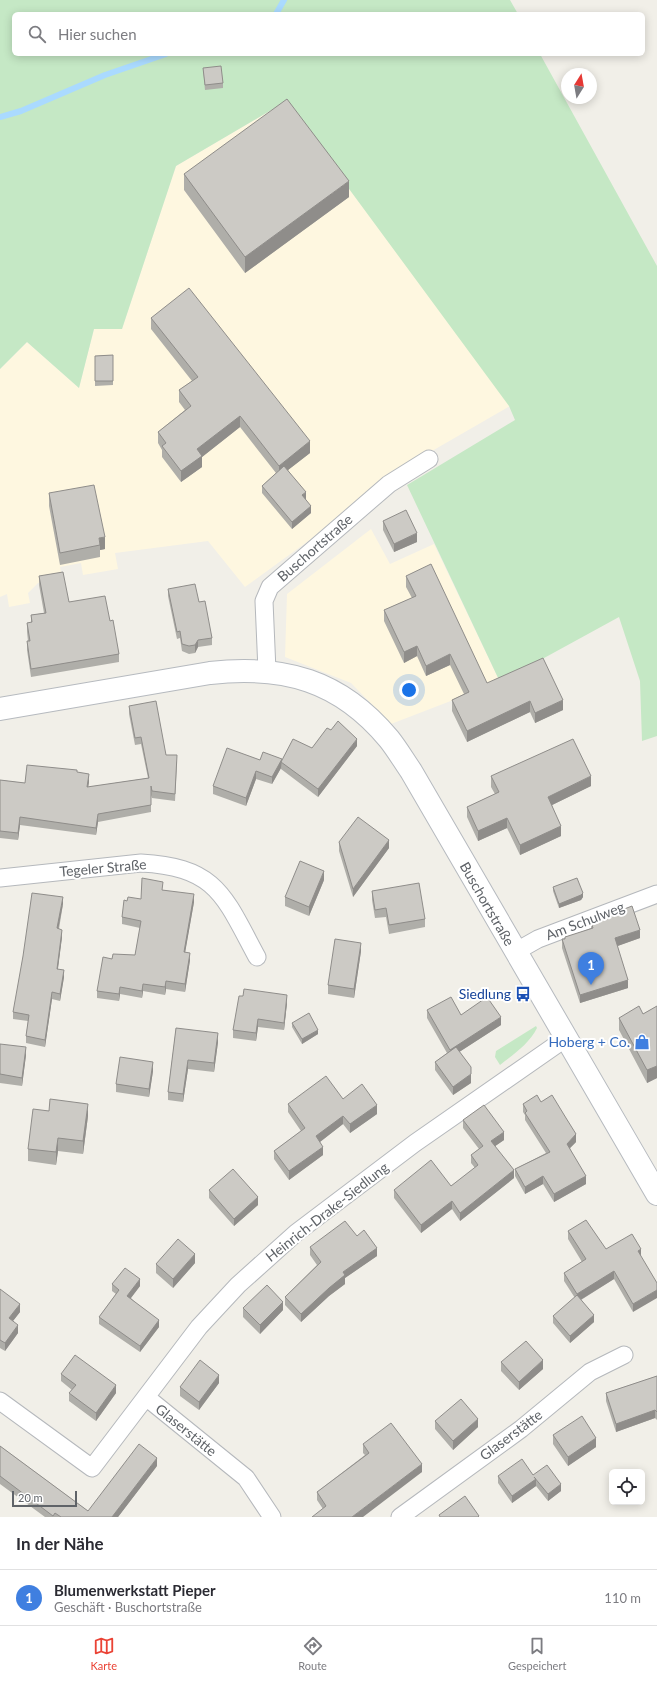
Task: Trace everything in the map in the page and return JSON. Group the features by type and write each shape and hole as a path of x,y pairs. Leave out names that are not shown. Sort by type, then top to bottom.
{"main road":[{"name":"Buschortstraße","path":"0,710 210,673 240,670 267,671 295,676 324,687 350,702 370,719 390,740 411,772 657,1194"}],"street":[{"name":"Buschortstraße","path":"267,671 264,601 270,587 389,484 429,459"},
{"name":"Tegeler Straße","path":"0,878 141,863 160,864 182,868 210,882 218,891 232,910 257,957"},
{"name":"Am Schulweg","path":"515,952 538,939 657,894"},
{"name":"Heinrich-Drake-Siedlung","path":"0,1401 92,1468 204,1322 238,1285 296,1233 415,1143 566,1038"},
{"name":"Glaserstätte","path":"400,1517 520,1430 590,1372 624,1355"},
{"name":"Glaserstätte","path":"146,1397 246,1478 272,1517"}],"shaded area":[{"path":"285,102 510,406 432,451 245,587 208,541 115,553 118,569 83,575 81,563 60,567 62,578 38,583 28,593 30,603 9,607 7,594 0,597 0,369 27,342 79,388 94,329 122,329 176,166"},
{"path":"371,529 390,564 434,544 500,682 391,724 351,683 285,657 287,594"}],"green space":[{"path":"0,0 510,0 517,12 12,12 12,56 541,56 561,92 561,104 568,104 657,266 657,736 642,741 640,681 619,617 500,682 407,485 515,420 509,406 285,102 176,166 122,329 94,329 79,388 27,342 0,369"},
{"path":"536,1026 537,1028 530,1039 516,1053 500,1065 495,1057 496,1051"}],"building":[{"path":"221,66 223,83 205,85 203,68"},
{"path":"287,99 349,181 245,257 184,174"},
{"path":"189,288 310,441 279,466 240,416 197,449 202,456 181,471 162,446 166,443 158,432 191,406 179,390 198,377 151,318"},
{"path":"113,355 113,381 95,381 95,356"},
{"path":"284,466 306,492 302,495 311,506 292,522 262,486"},
{"path":"94,485 105,537 99,538 100,545 60,553 49,493"},
{"path":"406,510 417,533 394,544 383,521"},
{"path":"431,564 487,683 543,658 563,700 535,713 530,701 467,731 452,700 469,692 450,654 426,666 417,646 404,652 384,610 416,596 406,576"},
{"path":"63,572 69,602 105,596 110,621 113,620 119,654 31,669 27,641 30,641 27,623 32,622 31,615 46,613 39,576"},
{"path":"195,584 199,602 205,601 212,638 198,640 195,645 189,646 182,644 180,631 177,632 168,589"},
{"path":"156,701 166,755 177,755 175,794 152,791 151,786 151,805 98,814 96,828 20,817 18,833 0,831 0,780 25,783 27,765 77,770 77,772 89,774 87,787 149,778 141,737 135,738 129,706"},
{"path":"338,721 357,739 318,789 281,762 293,739 312,748 327,728 331,730"},
{"path":"573,739 591,776 548,797 561,826 520,845 507,818 478,831 467,807 499,792 491,776"},
{"path":"227,748 260,760 263,752 282,759 272,777 256,771 246,798 213,786"},
{"path":"358,817 389,840 353,889 339,842"},
{"path":"300,861 324,871 309,907 285,897"},
{"path":"142,878 163,882 162,890 194,894 184,952 190,953 185,984 166,981 165,987 143,984 142,991 120,987 119,994 97,991 103,957 112,959 113,954 135,955 141,921 122,917 124,900 127,901 128,897 141,899"},
{"path":"577,878 583,893 559,904 553,887"},
{"path":"419,883 425,919 389,925 386,908 375,910 372,891"},
{"path":"32,893 63,897 57,928 62,930 57,969 64,970 60,994 52,992 45,1040 26,1036 29,1015 13,1012"},
{"path":"632,906 640,930 615,938 628,980 580,995 562,939 593,928 591,922"},
{"path":"335,939 361,943 354,989 328,985"},
{"path":"244,989 287,995 284,1023 258,1019 256,1033 233,1030 239,996 243,996"},
{"path":"451,997 461,1015 487,997 501,1017 450,1050 427,1010"},
{"name":"Hoberg + Co.","path":"639,1006 643,1014 657,1006 657,1066 647,1070 619,1018"},
{"path":"309,1013 318,1030 302,1039 292,1023"},
{"path":"176,1028 218,1033 214,1063 188,1060 183,1094 168,1092"},
{"path":"0,1044 26,1047 22,1078 0,1074"},
{"path":"456,1047 471,1067 471,1074 453,1087 435,1062"},
{"path":"120,1057 153,1062 149,1089 116,1084"},
{"path":"326,1076 343,1099 362,1084 377,1105 350,1124 343,1116 316,1136 323,1147 289,1171 274,1151 305,1128 288,1104"},
{"path":"537,1095 541,1102 552,1095 576,1134 567,1144 586,1176 554,1194 543,1176 525,1187 515,1169 550,1152 525,1113 527,1111 523,1104"},
{"path":"50,1099 88,1104 83,1141 58,1138 56,1152 28,1149 33,1109 49,1111"},
{"path":"484,1105 504,1132 491,1141 514,1170 460,1213 452,1201 421,1225 394,1190 431,1160 451,1186 478,1165 471,1155 483,1146 463,1120"},
{"path":"233,1169 258,1197 234,1219 209,1190"},
{"path":"586,1220 606,1249 632,1234 641,1249 638,1251 657,1283 657,1290 633,1304 614,1271 577,1294 564,1273 586,1259 568,1231"},
{"path":"345,1221 357,1236 364,1230 377,1248 343,1272 345,1275 301,1314 285,1297 321,1262 310,1247"},
{"path":"178,1239 195,1254 173,1279 156,1264"},
{"path":"125,1268 140,1279 127,1296 159,1320 140,1346 99,1317 119,1290 112,1284"},
{"path":"267,1285 283,1302 260,1325 243,1308"},
{"path":"0,1289 20,1304 9,1318 18,1325 5,1343 0,1340"},
{"path":"577,1295 594,1315 570,1336 553,1316"},
{"path":"526,1341 543,1360 519,1382 501,1362"},
{"path":"75,1355 116,1385 96,1413 69,1393 76,1385 61,1374"},
{"path":"200,1360 219,1375 199,1402 180,1387"},
{"path":"657,1376 657,1412 655,1410 616,1424 606,1393"},
{"path":"461,1399 478,1419 453,1441 435,1421"},
{"path":"582,1416 596,1438 568,1457 553,1435"},
{"path":"391,1423 422,1464 352,1517 312,1517 326,1506 317,1492 369,1453 363,1444"},
{"path":"139,1444 157,1458 112,1517 61,1517 55,1513 53,1516 0,1476 0,1446 88,1511"},
{"path":"522,1459 533,1475 547,1465 561,1484 548,1494 536,1479 512,1496 498,1476"},
{"path":"465,1496 479,1516 478,1517 440,1517 439,1515"}],"waterway":[{"path":"277,12 284,0"},
{"path":"0,117 21,111 105,75 160,56"}],"place":[{"name":"Blumenwerkstatt Pieper","path":"591,985"},
{"name":"Siedlung","path":"523,994"},
{"name":"Hoberg + Co.","path":"642,1042"}]}
